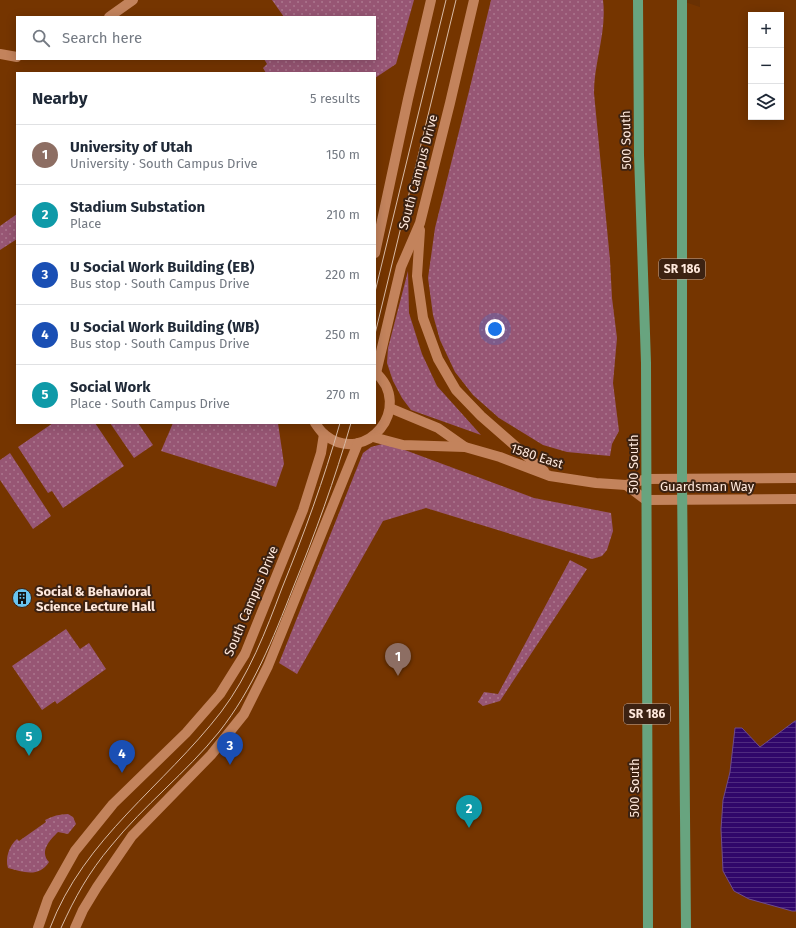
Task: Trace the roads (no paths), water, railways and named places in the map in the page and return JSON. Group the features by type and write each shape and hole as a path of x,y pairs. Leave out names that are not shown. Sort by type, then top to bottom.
{"main road":[{"name":"500 South","path":"638,0 639,155 645,312 648,928"},
{"name":"SR 186","path":"682,0 682,500 686,928"}],"street":[{"path":"110,16 133,0"},
{"name":"South Campus Drive","path":"376,248 431,0"},
{"name":"South Campus Drive","path":"376,373 401,266 420,223 474,0"},
{"path":"0,54 16,57"},
{"path":"420,223 417,276 423,318 438,359 456,390 481,416 550,476"},
{"path":"316,424 324,434 335,441 345,444 358,443 373,436 382,429 390,408 389,395 385,383 376,373"},
{"name":"1580 East","path":"390,408 438,428 465,447"},
{"name":"South Campus Drive","path":"38,928 48,899 76,851 113,804 186,733 220,694 245,654 303,510 321,453 324,434"},
{"name":"1580 East","path":"373,436 403,445 465,447 500,457 550,476 596,483 626,485"},
{"path":"75,928 83,910 97,887 132,836 211,755 244,714 268,666 358,443"},
{"name":"Guardsman Way","path":"626,485 646,479 796,478"},
{"name":"Guardsman Way","path":"626,485 646,500 796,499"}],"tram line":[{"path":"376,288 446,0"},
{"path":"376,330 456,0"},
{"path":"50,928 65,896 83,867 127,814 199,739 221,712 240,683 263,636 298,547 320,486 340,424"},
{"path":"61,928 83,885 103,856 137,817 206,747 219,732 242,699 270,645 301,568 317,527 351,424"}],"place":[{"name":"Social & Behavioral Science Lecture Hall","path":"22,598"},
{"name":"University of Utah","path":"398,676"},
{"name":"Social Work","path":"29,756"},
{"name":"U Social Work Building (EB)","path":"230,765"},
{"name":"U Social Work Building (WB)","path":"122,773"},
{"name":"Stadium Substation","path":"469,828"}]}
